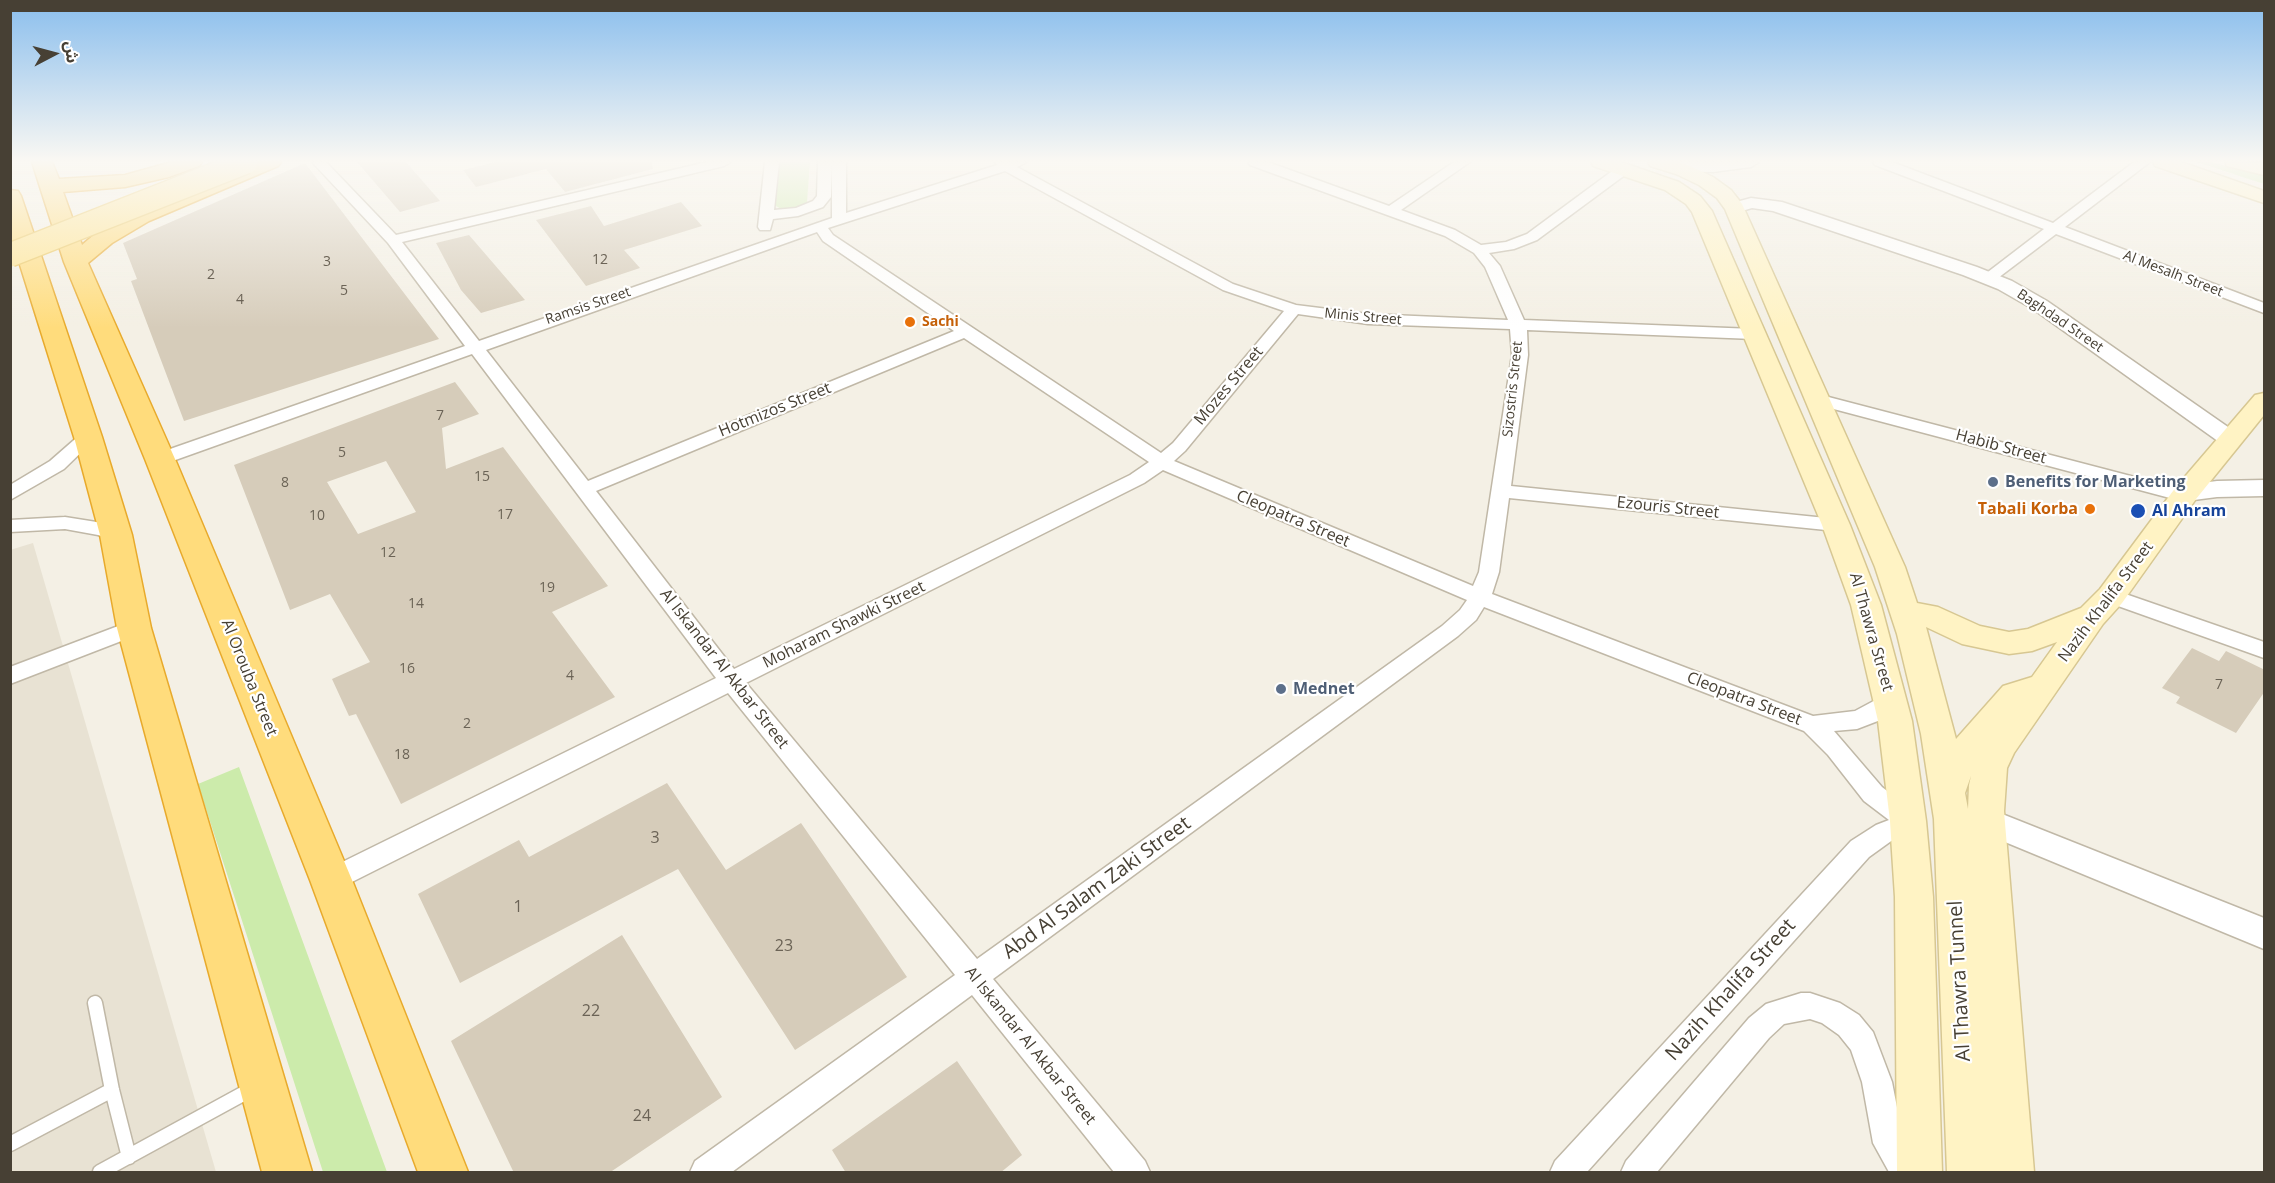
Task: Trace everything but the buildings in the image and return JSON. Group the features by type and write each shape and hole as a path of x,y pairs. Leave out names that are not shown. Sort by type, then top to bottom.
{"highway":[{"path":"14,217 30,292 88,437 116,535 134,628 260,1084 287,1173"},
{"name":"Al Orouba Street","path":"61,217 76,262 160,459 331,880 443,1173"},
{"path":"76,262 122,227 142,217"}],"main road":[{"path":"10,245 81,217"},
{"path":"10,255 106,217"},
{"name":"Al Thawra Street","path":"1703,217 1836,525 1866,605 1891,702 1909,823 1914,897 1920,1173"},
{"path":"1739,217 1890,567 1930,699 1949,790"},
{"name":"Nazih Khalifa Street","path":"1987,821 1987,785 1993,761 2000,747 2185,495 2265,400"},
{"path":"1905,611 1927,615 1973,636 2009,643 2032,640 2102,606"},
{"path":"1949,790 1958,764 1972,741 2015,695 2030,689 2043,688"},
{"name":"Al Thawra Tunnel","path":"1949,790 1970,1173"},
{"path":"1987,821 2012,1173"}],"street":[{"name":"Al Iskandar Al Akbar Street","path":"371,217 393,240 731,681 1134,1173"},
{"path":"393,240 490,217"},
{"path":"762,246 766,217"},
{"name":"Ramsis Street","path":"160,459 474,346 848,217"},
{"name":"Minis Street","path":"1104,217 1228,287 1294,309 1357,319 1754,334"},
{"name":"Sizostris Street","path":"1408,217 1450,233 1479,250 1492,266 1517,324 1520,355 1489,573 1480,597"},
{"path":"1479,250 1509,246 1532,237 1554,217"},
{"name":"Baghdad Street","path":"1809,217 1989,278 2040,305 2230,439"},
{"name":"Al Mesalh Street","path":"2023,217 2265,308"},
{"path":"1989,278 2069,217"},
{"name":"Cleopatra Street","path":"820,226 828,238 1133,445 1162,462 1191,477 1480,597 1812,725 1836,748 1872,794 1909,823"},
{"name":"Mozes Street","path":"1162,462 1179,447 1294,309"},
{"name":"Hotmizos Street","path":"584,489 967,331"},
{"name":"Habib Street","path":"1817,399 2185,495"},
{"path":"10,494 57,465 88,437"},
{"name":"Moharam Shawki Street","path":"331,880 1123,486 1162,462"},
{"path":"2185,495 2226,488 2265,488"},
{"name":"Ezouris Street","path":"1501,492 1836,525"},
{"path":"10,526 65,523 84,525 116,535"},
{"name":"Abd Al Salam Zaki Street","path":"706,1173 1450,631 1468,615 1480,597"},
{"path":"2102,606 2265,650"},
{"path":"10,676 134,628"},
{"name":"Cleopatra Street","path":"1812,725 1857,720 1875,713 1891,702"},
{"path":"1987,821 2265,934"},
{"name":"Nazih Khalifa Street","path":"1566,1173 1860,849 1885,832 1909,823"},
{"path":"1637,1173 1759,1028 1776,1013 1801,1006 1810,1006 1830,1012 1849,1025 1863,1042 1877,1082 1889,1143 1906,1173"}],"lane":[{"path":"95,1003 112,1090 129,1157"},
{"path":"100,1173 260,1084"},
{"path":"10,1144 112,1090"}],"shaded area":[{"path":"33,543 216,1172 11,1172 10,550"}],"green space":[{"path":"239,767 387,1172 323,1172 198,784"}],"place":[{"name":"Sachi","path":"910,322"},
{"name":"Benefits for Marketing","path":"1993,482"},
{"name":"Tabali Korba","path":"2090,509"},
{"name":"Al Ahram","path":"2138,511"},
{"name":"Mednet","path":"1281,689"}]}
